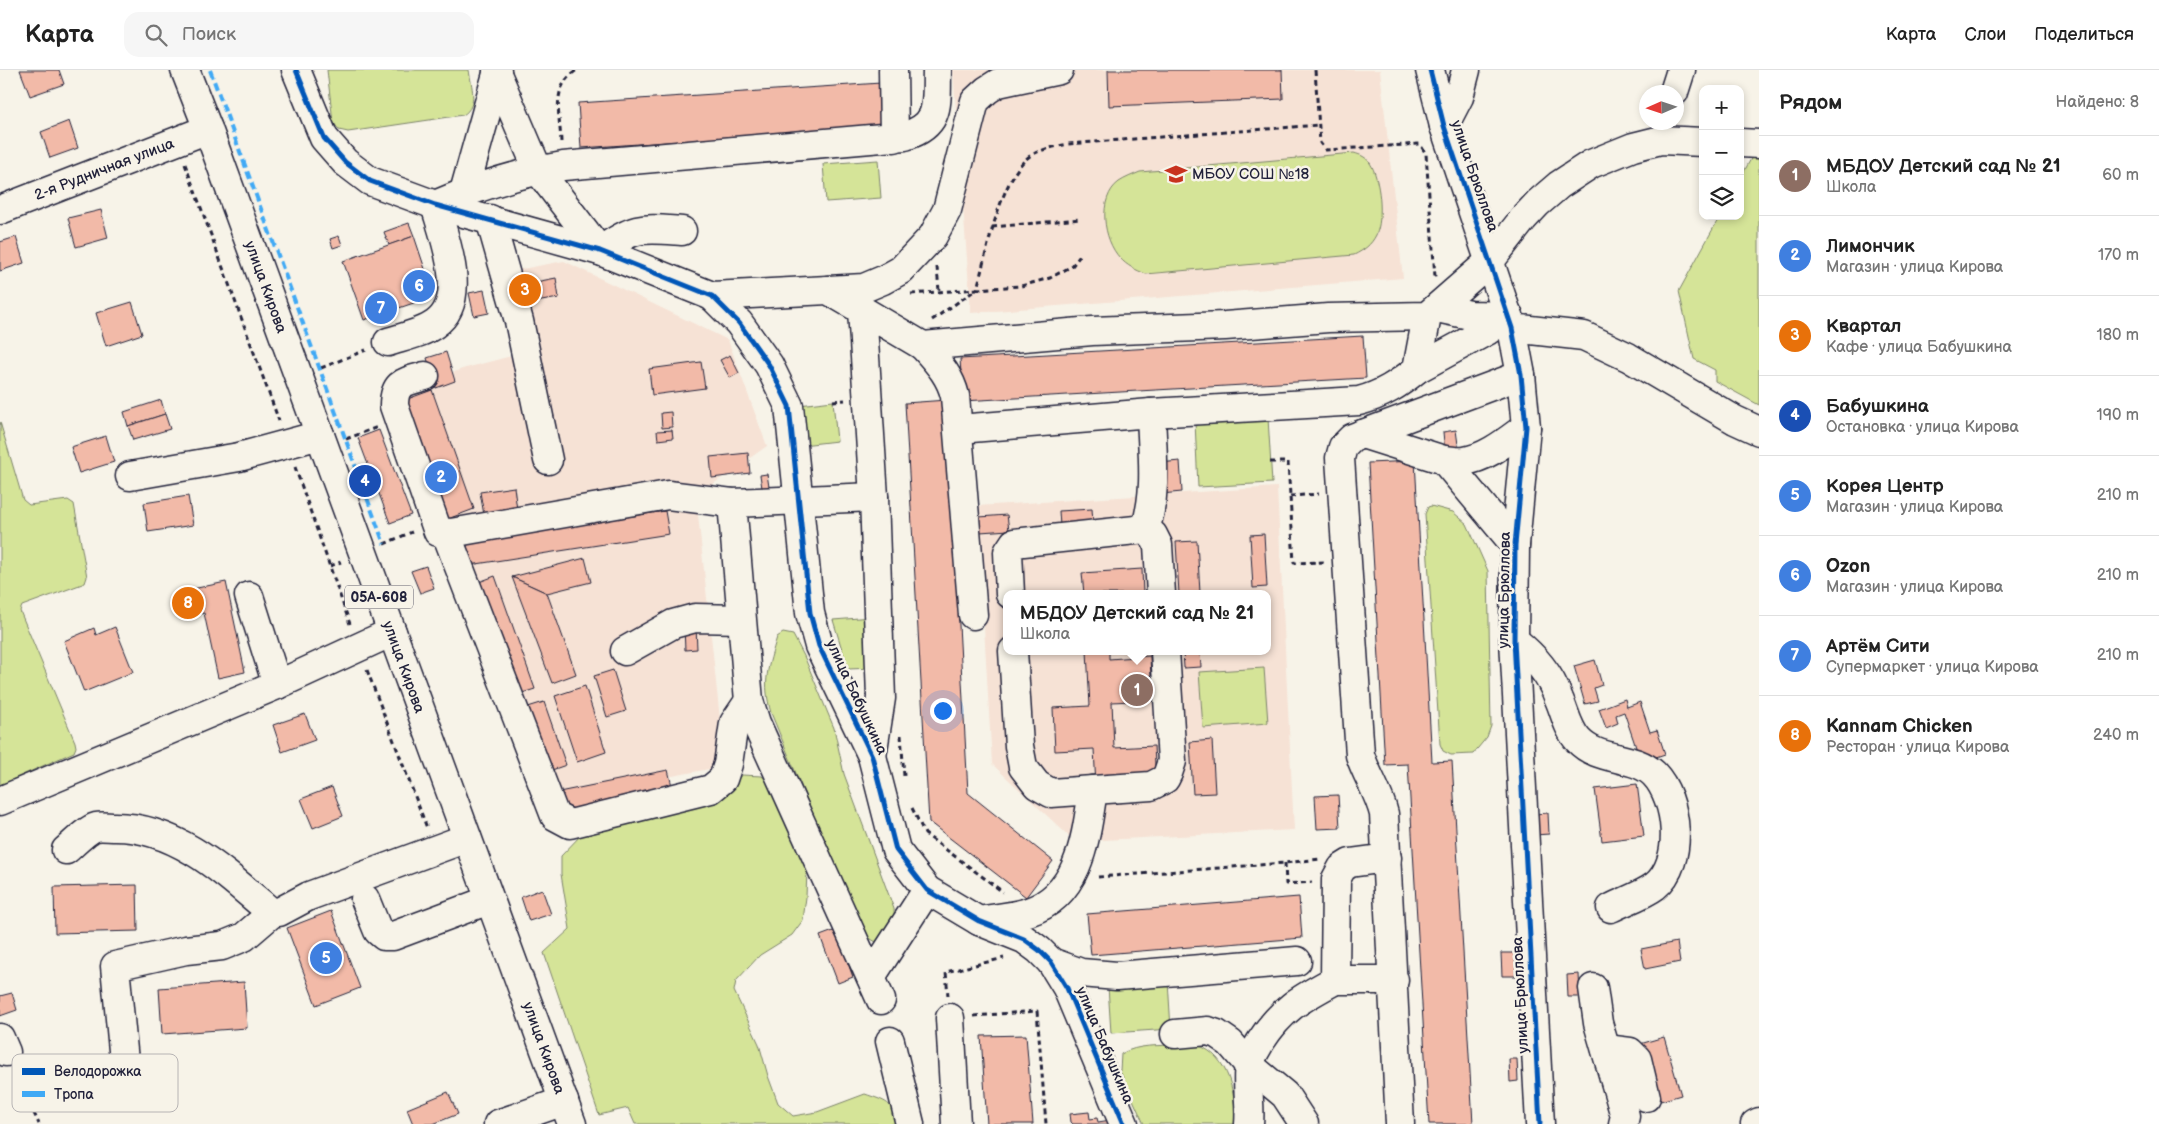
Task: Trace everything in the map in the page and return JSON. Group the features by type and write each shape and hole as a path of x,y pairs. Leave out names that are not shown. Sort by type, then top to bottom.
{"street":[{"name":"улица Кирова","path":"184,70 333,437 392,632 568,1112"},
{"path":"296,70 324,138 345,162 370,181 435,205 600,251 712,296 864,288 901,270 934,236 947,210 975,101 987,90 994,77 1059,70"},
{"path":"892,70 894,138"},
{"path":"435,205 464,192 550,168 894,138 916,133 927,126 936,109 937,70"},
{"name":"улица Брюллова","path":"1430,70 1444,126 1510,322 1521,375 1526,427 1515,545 1514,640 1540,1124"},
{"path":"1444,126 1459,97 1466,70"},
{"path":"1676,85 1681,70"},
{"path":"464,192 497,72"},
{"path":"497,72 550,168 600,251"},
{"name":"2-я Рудничная улица","path":"0,210 208,128"},
{"path":"1417,369 1432,312 1490,262 1523,218 1559,185 1591,164 1663,131 1699,141"},
{"path":"1744,143 1759,144"},
{"path":"388,342 434,326 446,315 453,286 454,271 435,205"},
{"path":"490,219 519,321 548,460"},
{"path":"600,251 625,234 646,228 682,231"},
{"path":"828,290 916,341 945,371 952,383 959,429 973,615"},
{"name":"улица Бабушкина","path":"712,296 739,322 769,365 788,406 810,613 819,646 872,756 896,850 927,890 979,921 1024,939 1045,956 1067,988 1124,1124"},
{"path":"862,310 874,496 881,698 872,756"},
{"path":"916,341 1225,326 1432,312 1470,315 1584,336 1628,356 1735,420 1759,431"},
{"path":"959,429 1151,413 1359,401 1388,390 1417,369 1487,331 1510,322"},
{"path":"1400,1124 1388,858 1381,802 1360,756 1340,458 1343,447 1352,438 1521,375"},
{"path":"425,376 399,385 394,393 394,406 438,532 446,533 668,495 732,503 874,496"},
{"path":"1144,529 1150,514 1153,496 1151,413"},
{"path":"1362,434 1444,460 1464,461 1480,456 1501,445 1526,427"},
{"path":"130,476 239,457 287,444 333,437"},
{"path":"1444,460 1515,545"},
{"path":"732,503 749,701 756,724 876,988 927,890"},
{"path":"1010,590 1008,552 1014,543 1144,529 1153,535 1158,545 1161,590"},
{"path":"446,533 555,816 570,824 711,789 723,779 728,764 734,722 749,701"},
{"path":"249,596 277,685"},
{"path":"625,651 673,624 695,618 741,619"},
{"path":"0,802 277,685 392,632"},
{"path":"1514,640 1538,660 1549,676 1568,724 1579,741 1592,750 1608,757 1635,763 1654,774 1670,799 1675,822 1675,843 1669,867 1656,885 1611,908"},
{"path":"1013,655 1019,746 1023,767 1037,785 1051,792 1151,786 1165,778 1172,761 1165,655"},
{"path":"979,921 1029,912 1048,901 1070,878 1081,856 1093,790"},
{"path":"66,850 94,827 130,827 158,835 175,841 199,855 222,871 272,913"},
{"path":"123,1054 115,966 186,950 222,946 244,937 272,913 279,912 309,896 467,838"},
{"path":"1335,980 1336,879 1342,868 1350,863 1388,858"},
{"path":"365,899 378,931 384,936 394,936 489,900"},
{"path":"1045,956 1081,973 1117,976 1297,961"},
{"path":"1249,1124 1249,1065 1256,1049 1269,1029 1288,1008 1299,999 1335,980 1394,980"},
{"path":"1593,988 1598,1023 1625,1116 1623,1124"},
{"path":"950,1018 956,1124"},
{"path":"1175,1034 1208,1031 1217,1034 1230,1043 1249,1065 1285,1095 1304,1124"},
{"path":"890,1041 910,1124"},
{"path":"1606,1050 1630,1052 1637,1058 1646,1097"},
{"path":"498,1124 568,1112"},
{"path":"1755,1124 1759,1122"}],"path":[{"path":"550,168 558,92 563,82 577,70"},
{"path":"1315,70 1320,142 1326,150 1420,144 1426,154 1432,312"},
{"path":"977,290 992,227 1008,186 1025,160 1045,150 1068,144 1319,125"},
{"path":"176,141 287,444 358,648 435,849"},
{"path":"992,227 1080,219"},
{"path":"916,341 977,290 1020,286 1050,278 1072,266 1082,253"},
{"path":"320,368 388,342"},
{"path":"333,437 399,419"},
{"path":"1270,462 1288,462 1294,564"},
{"path":"901,725 904,784"},
{"path":"909,802 925,834 1029,912"},
{"path":"1070,878 1338,858 1350,863"},
{"path":"1285,863 1286,884 1313,882 1314,891"},
{"path":"946,972 1045,956"},
{"path":"950,1018 1037,1011 1046,1124"},
{"path":"3,1045 12,1065"},
{"path":"34,1112 39,1124"}],"shaded area":[{"name":"МБОУ СОШ №18","path":"953,70 1380,70 1403,278 971,313"},
{"path":"564,261 728,340 767,446 696,496 725,766 557,798 404,392 462,369 515,355 500,273"},
{"path":"1277,487 1294,830 1085,841 1073,840 992,764 977,506"}],"green space":[{"path":"327,70 469,70 473,95 471,106 463,115 348,132 339,130 333,122"},
{"path":"1759,144 1759,405 1715,381 1715,370 1694,359 1679,291 1718,220 1744,220 1744,172"},
{"path":"1354,153 1367,159 1373,170 1380,199 1380,219 1372,242 1354,255 1146,274 1132,268 1123,261 1114,250 1106,230 1105,208 1107,198 1112,189 1119,182 1140,172"},
{"path":"878,160 881,198 826,202 823,164"},
{"path":"833,401 837,441 802,445 799,405"},
{"path":"1268,418 1272,483 1198,487 1195,422"},
{"path":"0,422 23,500 29,505 68,500 74,504 87,577 85,583 22,606 20,611 75,742 74,752 0,785"},
{"path":"1431,506 1453,512 1467,524 1488,571 1491,726 1487,737 1473,754 1451,755 1443,751 1440,744 1425,514 1428,507"},
{"path":"872,617 874,668 848,669 833,620"},
{"path":"783,633 793,635 804,656 834,728 844,774 894,909 894,920 891,929 876,942 866,936 861,930 771,713 768,702 767,675 777,637"},
{"path":"1264,668 1268,723 1203,728 1199,672"},
{"path":"742,775 762,776 777,793 807,870 803,920 792,935 760,955 736,981 734,991 759,1044 778,1103 793,1116 817,1112 865,1094 888,1103 894,1111 898,1124 635,1124 628,1108 599,1115 544,953 570,929 561,874 561,856 582,834 730,784"},
{"path":"1168,981 1171,1029 1111,1033 1108,986"},
{"path":"1197,1045 1208,1050 1224,1067 1232,1089 1236,1124 1144,1124 1120,1071 1121,1054 1141,1047"}],"building":[{"path":"20,70 59,70 64,84 30,96"},
{"path":"1108,70 1282,70 1283,99 1109,106"},
{"path":"881,83 884,127 581,148 578,103"},
{"path":"69,121 78,148 50,158 41,132"},
{"path":"101,210 108,238 76,247 68,218"},
{"path":"409,223 414,236 389,245 384,232"},
{"path":"339,236 342,245 333,248 330,239"},
{"path":"414,236 434,296 364,320 343,261"},
{"path":"16,237 24,263 0,271 0,242"},
{"path":"556,278 559,298 524,304 520,285"},
{"path":"484,290 489,313 474,316 469,293"},
{"path":"132,302 142,334 106,346 96,313"},
{"path":"1363,336 1366,378 963,401 960,359"},
{"path":"446,352 455,381 436,388 427,358"},
{"path":"730,355 739,373 730,378 720,360"},
{"path":"701,362 705,388 652,395 649,369"},
{"path":"432,390 474,509 445,520 402,401"},
{"path":"161,400 165,414 128,426 124,412"},
{"path":"947,400 968,793 1053,861 1026,897 929,822 905,403"},
{"path":"671,412 672,427 662,428 661,413"},
{"path":"165,414 170,429 133,440 128,426"},
{"path":"379,430 411,515 390,523 358,438"},
{"path":"672,430 673,438 658,440 657,431"},
{"path":"1456,430 1459,452 1445,453 1443,432"},
{"path":"106,436 114,462 79,473 71,447"},
{"path":"748,453 750,473 712,478 710,457"},
{"path":"1180,461 1182,492 1161,494 1159,463"},
{"path":"1415,461 1432,762 1452,761 1473,1124 1429,1124 1408,764 1385,765 1368,463"},
{"path":"767,474 770,493 763,494 760,475"},
{"path":"514,487 517,510 484,515 480,492"},
{"path":"188,496 193,525 148,532 144,503"},
{"path":"1092,509 1093,523 1060,526 1059,511"},
{"path":"665,511 669,534 470,565 466,542"},
{"path":"1007,515 1009,530 980,532 979,517"},
{"path":"1264,534 1267,587 1253,588 1250,535"},
{"path":"1197,541 1200,590 1179,590 1176,542"},
{"path":"585,558 591,582 547,593 512,577"},
{"path":"426,566 434,588 420,593 411,571"},
{"path":"1142,569 1143,590 1084,590 1082,573"},
{"path":"495,576 535,689 519,694 479,582"},
{"path":"512,577 547,593 576,674 552,683"},
{"path":"226,582 245,672 218,678 204,613 184,617 178,592"},
{"path":"115,627 133,672 84,692 64,641 94,628 96,635"},
{"path":"684,627 696,627 697,649 685,650"},
{"path":"1087,655 1109,655 1109,659 1150,656 1152,700 1112,702 1114,748 1154,746 1156,783 1096,786 1094,749 1055,751 1053,708 1090,706"},
{"path":"1183,655 1200,655 1201,667 1184,668"},
{"path":"1595,660 1602,685 1594,688 1598,701 1585,704 1574,666"},
{"path":"613,670 626,711 607,717 594,676"},
{"path":"585,686 606,752 577,762 555,696"},
{"path":"1625,699 1627,707 1640,702 1650,732 1657,730 1665,754 1641,762 1624,712 1616,715 1618,723 1606,728 1599,709"},
{"path":"544,702 566,765 549,771 528,707"},
{"path":"305,714 315,740 282,752 273,725"},
{"path":"1212,740 1215,793 1193,794 1190,742"},
{"path":"668,770 673,790 563,813 559,792"},
{"path":"1637,784 1644,836 1602,841 1595,789"},
{"path":"332,787 343,816 313,828 301,799"},
{"path":"1338,795 1340,828 1317,829 1315,796"},
{"path":"1548,813 1549,834 1535,835 1534,814"},
{"path":"137,885 138,931 55,933 54,887"},
{"path":"542,889 551,914 529,921 521,897"},
{"path":"1299,897 1302,938 1091,955 1087,914"},
{"path":"331,911 360,988 316,1005 287,928"},
{"path":"836,930 853,977 838,983 820,936"},
{"path":"1677,942 1680,962 1645,969 1641,949"},
{"path":"1501,953 1515,953 1516,976 1502,976"},
{"path":"1579,974 1580,997 1568,997 1567,975"},
{"path":"244,982 247,1028 162,1034 159,988"},
{"path":"12,993 17,1010 0,1016 0,996"},
{"path":"1026,1035 1033,1124 987,1124 981,1036"},
{"path":"1664,1037 1681,1095 1657,1102 1640,1044"},
{"path":"1509,1059 1517,1059 1518,1081 1510,1082"},
{"path":"448,1092 458,1114 433,1124 413,1124 407,1109"},
{"path":"1089,1112 1090,1119 1097,1118 1098,1122 1111,1120 1112,1124 1073,1124 1071,1122 1070,1114"}],"marked path":[{"path":"210,70 384,544"}],"cycle path":[{"path":"296,70 324,138 345,162 370,181 435,205 600,251 712,296 739,323 769,365 789,406 810,613 819,646 872,756 896,850 927,890 979,921 1024,939 1051,962 1067,988 1124,1124"},
{"path":"1430,70 1444,126 1512,328 1521,375 1526,427 1515,545 1514,640 1540,1124"}],"place":[{"name":"МБОУ СОШ №18","path":"1176,174"},
{"name":"Ozon","path":"419,286"},
{"name":"Квартал","path":"525,290"},
{"name":"Артём Сити","path":"381,308"},
{"name":"Лимончик","path":"441,477"},
{"name":"Бабушкина","path":"365,481"},
{"name":"Kannam Chicken","path":"188,603"},
{"name":"МБДОУ Детский сад № 21","path":"1137,690"},
{"name":"Корея Центр","path":"326,958"}]}
